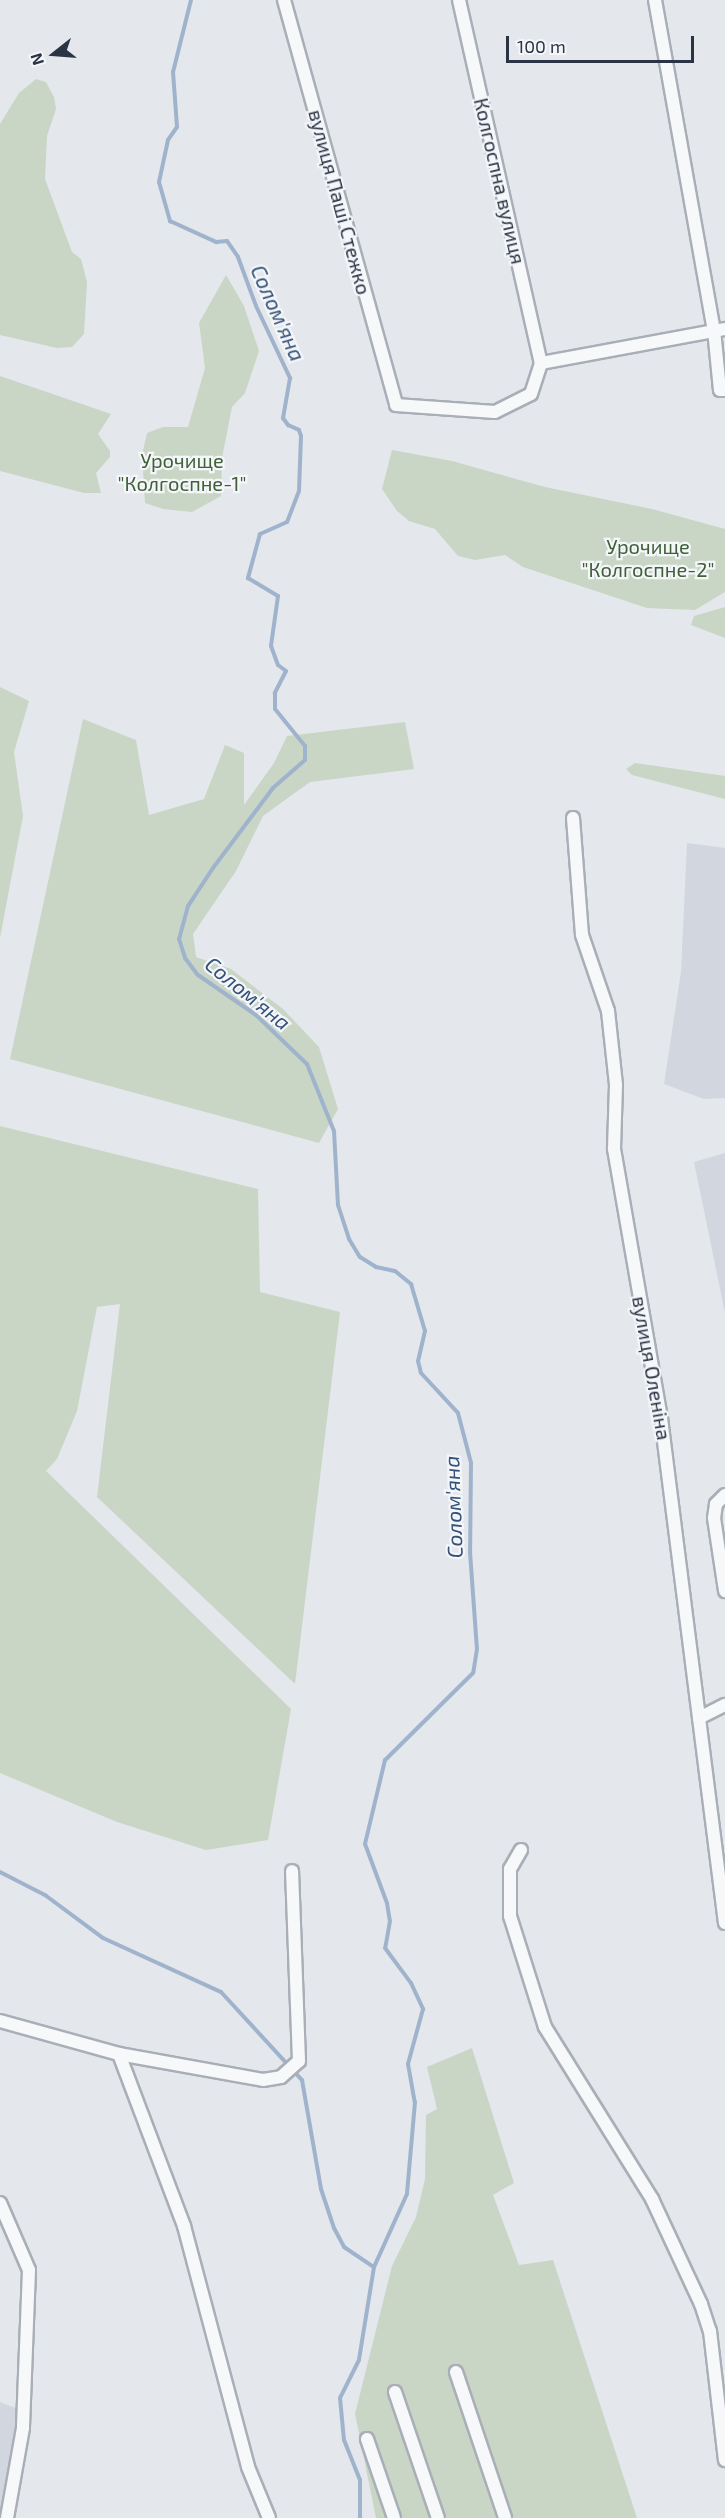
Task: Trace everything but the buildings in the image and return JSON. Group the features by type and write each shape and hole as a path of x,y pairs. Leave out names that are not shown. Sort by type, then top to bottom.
{"street":[{"name":"вулиця Паші Стежко","path":"284,0 396,405 495,412 531,394 541,363"},
{"name":"Колгоспна вулиця","path":"459,0 541,363"},
{"path":"655,0 720,329 723,390"},
{"path":"541,363 720,329"},
{"name":"вулиця Оленіна","path":"573,818 582,935 608,1011 615,1077 614,1149 661,1418 725,1923"},
{"path":"725,1496 716,1504 714,1518 725,1591"},
{"path":"699,1718 725,1704"},
{"path":"520,1850 510,1869 510,1916 545,2027 652,2199 701,2304 710,2331 725,2460"},
{"path":"0,2021 119,2054 263,2080 285,2074 297,2063 292,1871"},
{"path":"119,2054 184,2226 248,2467 269,2518"},
{"path":"0,2203 29,2270 23,2428 7,2518"},
{"path":"456,2372 505,2518"},
{"path":"395,2392 438,2518"},
{"path":"367,2439 394,2518"}],"shaded area":[{"path":"687,843 725,848 725,1098 704,1099 664,1084 681,972"},
{"path":"725,1153 725,1313 694,1162"},
{"path":"0,2402 18,2409 2,2518 0,2518"}],"green space":[{"path":"36,79 46,82 54,97 56,109 47,136 45,179 72,252 81,259 87,282 84,334 72,347 57,348 0,335 0,124 19,93"},
{"name":"Урочище \"Колгоспне-1\"","path":"226,275 244,306 259,351 245,393 232,407 222,458 221,496 192,512 163,509 145,503 142,455 147,433 163,427 188,427 205,368 199,323"},
{"name":"Урочище \"Колгоспне-1\"","path":"0,376 111,414 98,434 110,451 110,457 96,473 101,493 84,493 0,471"},
{"name":"Урочище \"Колгоспне-2\"","path":"392,450 452,461 545,487 652,509 725,529 725,592 695,610 647,608 523,567 505,555 475,560 458,556 435,529 409,521 397,511 382,489"},
{"name":"Урочище \"Колгоспне-2\"","path":"725,607 725,638 691,625 694,616"},
{"path":"0,687 29,701 14,752 23,816 0,938"},
{"path":"83,719 136,740 149,815 204,799 225,745 244,753 244,805 274,763 287,736 405,722 414,769 310,782 263,816 236,871 193,934 196,957 231,969 283,1009 319,1047 338,1109 319,1143 10,1059"},
{"path":"635,763 725,776 725,799 632,775 626,769"},
{"path":"0,1126 258,1189 260,1292 340,1312 295,1684 97,1497 120,1304 97,1307 77,1411 57,1459 46,1471 291,1709 268,1840 206,1850 117,1822 0,1773"},
{"path":"472,2048 514,2183 493,2195 519,2265 553,2260 637,2518 376,2518 355,2414 392,2266 416,2217 425,2179 426,2115 437,2109 427,2067"}],"waterway":[{"name":"Солом'яна","path":"191,0 173,72 177,127 168,140 159,182 170,221 216,242 227,241 238,257 256,306 290,378 283,418 288,425 299,430 301,436 299,491 287,522 260,534 248,578 278,596 271,646 278,665 286,671 275,693 275,709 305,746 305,760 273,788 213,868 188,906 179,939 185,958 198,975 256,1015 307,1064 334,1131 338,1205 349,1239 360,1257 376,1267 395,1271 411,1284 425,1331 418,1361 421,1373 458,1413 471,1463 470,1552 477,1649 473,1673 385,1760 365,1844 387,1903 390,1921 385,1948 411,1983 423,2009 408,2064 415,2102 407,2194 374,2267 359,2360 340,2398 344,2440 360,2480 360,2518"},
{"path":"0,1872 45,1895 103,1938 221,1992 302,2080 321,2189 334,2228 344,2247 374,2267"}]}
